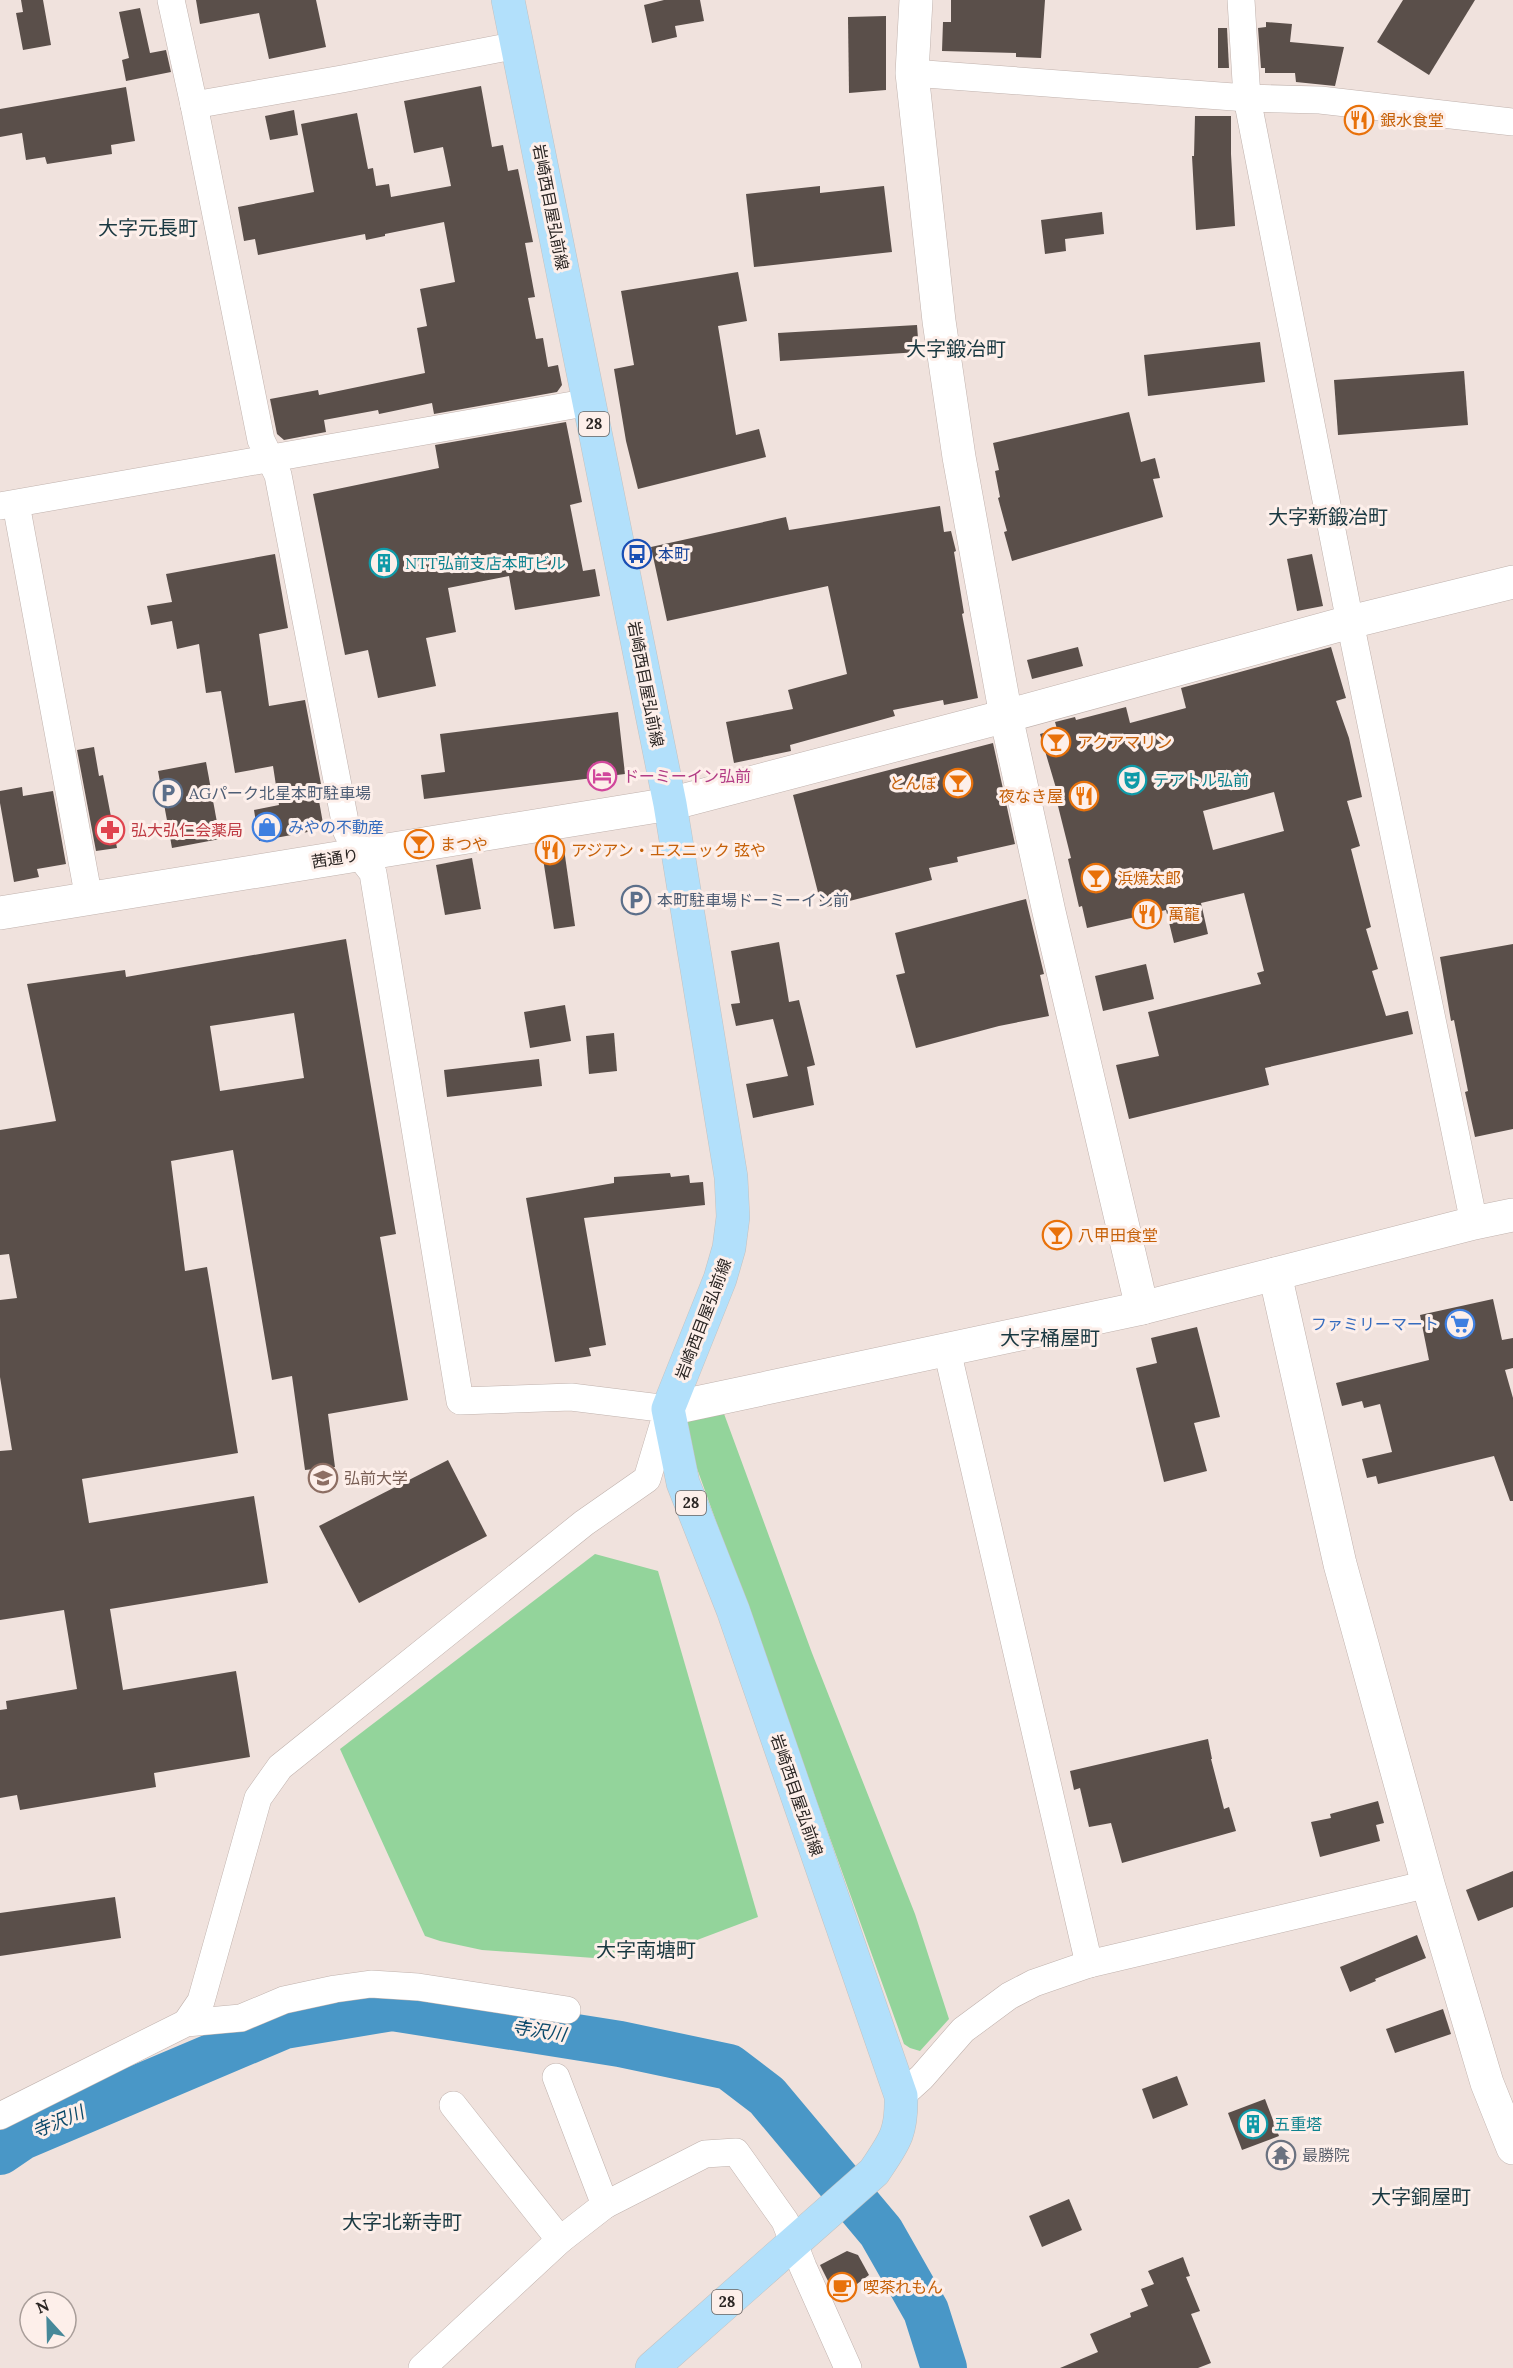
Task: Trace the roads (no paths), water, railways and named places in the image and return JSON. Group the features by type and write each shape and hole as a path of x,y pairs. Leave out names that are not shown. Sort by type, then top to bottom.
{"main road":[{"name":"岩崎西目屋弘前線","path":"508,0 670,804 731,1177 733,1217 729,1248 720,1279 669,1408 683,1483 733,1610 901,2096 902,2116 898,2137 869,2177 652,2368"}],"street":[{"path":"171,0 261,440 278,475 346,832 373,873 460,1401 571,1396 669,1408 1142,1308 1474,1222 1513,1215"},
{"path":"916,0 912,73 939,321 959,457 1006,716 1049,912 1142,1308"},
{"path":"1241,0 1247,98 1350,622 1474,1222"},
{"path":"194,105 342,80 518,45"},
{"path":"912,73 1247,98 1320,100 1513,122"},
{"path":"89,899 8,505 590,402"},
{"name":"茜通り","path":"0,913 670,804 1006,716 1350,622 1513,582"},
{"path":"1275,1274 1340,1564 1428,1884 1488,2083 1513,2148"},
{"path":"947,1350 1089,1964"},
{"path":"186,2023 201,2001 258,1798 280,1767 584,1523 647,1479 669,1408"},
{"path":"901,2096 922,2077 963,2030 1009,1996 1034,1983 1089,1964 1428,1884"},
{"path":"0,2116 186,2023 241,2018 284,2000 335,1989 371,1984 418,1987 567,2010"},
{"path":"556,2077 604,2205"},
{"path":"453,2105 560,2240"},
{"path":"422,2368 560,2240 604,2205 705,2154 736,2152 798,2240 848,2368"}],"waterway":[{"name":"寺沢川","path":"0,2152 22,2137 284,2026 392,2008 620,2044 729,2067 767,2096 881,2232 926,2311 944,2368"}],"place":[{"name":"銀水食堂","path":"1359,120"},
{"name":"本町","path":"637,554"},
{"name":"NTT弘前支店本町ビル","path":"384,563"},
{"name":"アクアマリン","path":"1056,742"},
{"name":"ドーミーイン弘前","path":"602,776"},
{"name":"テアトル弘前","path":"1132,780"},
{"name":"とんぼ","path":"958,783"},
{"name":"AGパーク北星本町駐車場","path":"168,793"},
{"name":"夜なき屋","path":"1084,796"},
{"name":"みやの不動産","path":"267,827"},
{"name":"弘大弘仁会薬局","path":"110,830"},
{"name":"まつや","path":"419,844"},
{"name":"アジアン・エスニック 弦や","path":"550,850"},
{"name":"浜焼太郎","path":"1096,878"},
{"name":"本町駐車場ドーミーイン前","path":"636,900"},
{"name":"萬龍","path":"1147,914"},
{"name":"八甲田食堂","path":"1057,1235"},
{"name":"ファミリーマート","path":"1460,1324"},
{"name":"弘前大学","path":"323,1478"},
{"name":"五重塔","path":"1253,2124"},
{"name":"最勝院","path":"1281,2155"},
{"name":"喫茶れもん","path":"842,2287"}],"district":[{"name":"大字元長町","path":"148,228"},
{"name":"大字鍛冶町","path":"956,349"},
{"name":"大字新鍛冶町","path":"1328,517"},
{"name":"大字桶屋町","path":"1050,1338"},
{"name":"大字南塘町","path":"646,1950"},
{"name":"大字銅屋町","path":"1421,2197"},
{"name":"大字北新寺町","path":"402,2222"}]}
